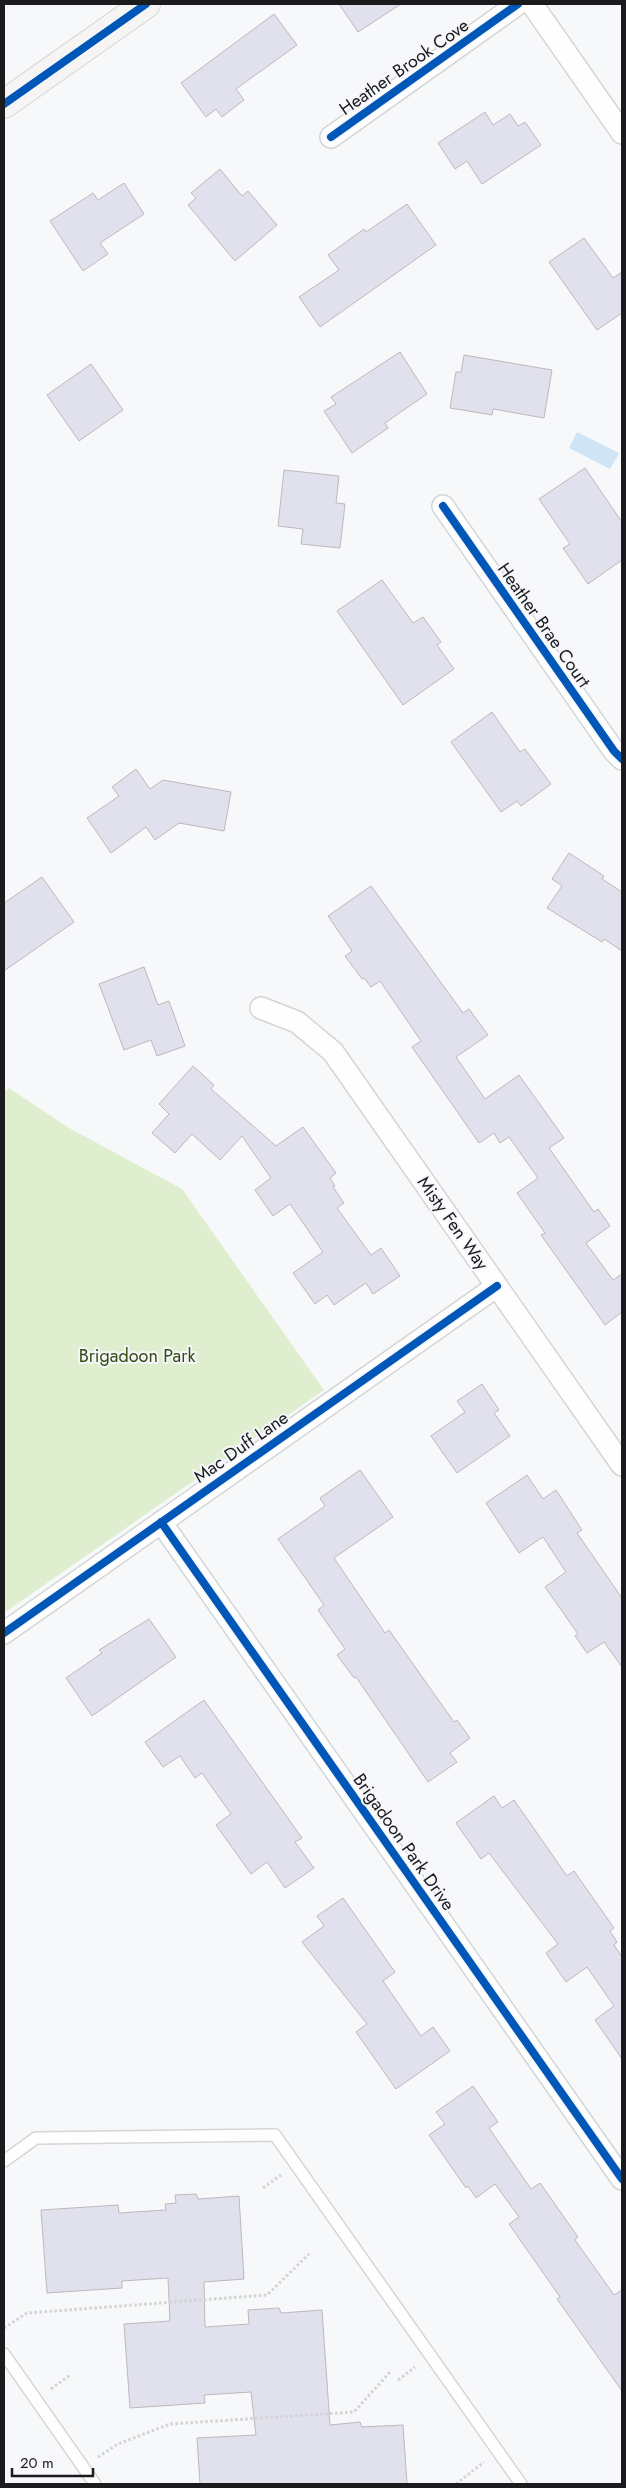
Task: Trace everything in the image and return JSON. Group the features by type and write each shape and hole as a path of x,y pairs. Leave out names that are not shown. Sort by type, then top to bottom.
{"street":[{"path":"4,104 146,4"},
{"name":"Heather Brook Cove","path":"331,136 518,4"},
{"path":"532,4 622,132"},
{"name":"Heather Brae Court","path":"443,506 614,751 622,759"},
{"name":"Misty Fen Way","path":"261,1008 298,1022 333,1052 622,1465"},
{"name":"Mac Duff Lane","path":"4,1633 497,1286"},
{"name":"Brigadoon Park Drive","path":"161,1522 622,2179"}],"lane":[{"path":"4,2161 36,2138 275,2136 521,2484"},
{"path":"4,2354 95,2484"}],"path":[{"path":"4,2328 27,2313 267,2295 309,2254"},
{"path":"118,2444 170,2424 354,2412 391,2371"},
{"path":"456,2484 464,2476"}],"green space":[{"name":"Brigadoon Park","path":"9,1088 69,1128 182,1189 324,1390 4,1613 4,1092"}],"water":[{"path":"577,432 619,453 610,469 569,448"}],"building":[{"path":"339,4 401,4 358,32"},
{"path":"274,14 297,45 236,89 244,100 222,117 216,109 206,117 181,83"},
{"path":"485,112 493,125 510,114 518,126 525,122 541,145 482,184 467,161 455,169 438,143"},
{"path":"220,169 242,196 248,191 277,225 235,261 188,205 196,198 191,193"},
{"path":"124,183 144,214 100,243 108,254 83,271 50,221 93,193 98,200"},
{"path":"407,204 436,245 320,327 299,297 339,270 328,255 364,229 366,232"},
{"path":"584,238 613,278 622,272 622,313 597,330 549,262"},
{"path":"400,352 427,394 385,423 388,428 352,453 324,411 336,404 331,397"},
{"path":"464,355 552,370 544,418 493,409 492,415 450,408 456,372 461,372"},
{"path":"91,364 123,410 79,441 47,395"},
{"path":"585,468 622,522 622,560 588,584 563,548 570,544 539,499"},
{"path":"284,470 339,476 336,503 345,504 340,548 301,544 303,529 278,526"},
{"path":"382,580 413,623 423,617 441,642 437,645 454,669 403,705 337,611"},
{"path":"492,712 520,752 525,749 551,784 521,806 517,801 501,812 451,742"},
{"path":"136,769 150,789 163,780 231,792 224,831 179,823 155,840 146,827 111,853 87,818 119,796 112,787"},
{"path":"569,853 604,876 602,879 622,892 622,951 604,939 602,942 547,908 562,886 552,879"},
{"path":"42,877 74,922 4,971 4,903"},
{"path":"371,886 463,1013 469,1009 488,1035 456,1057 485,1099 519,1075 564,1138 549,1148 594,1212 598,1209 610,1226 586,1243 613,1280 622,1274 622,1312 605,1325 541,1235 545,1233 517,1193 538,1178 509,1137 500,1143 494,1133 479,1143 412,1047 421,1041 380,981 371,987 364,978 362,979 345,956 352,951 328,916"},
{"path":"144,967 158,1005 169,1001 185,1046 157,1056 151,1040 124,1050 99,984"},
{"path":"193,1066 214,1085 211,1089 276,1146 303,1127 336,1173 330,1178 335,1186 333,1187 344,1203 337,1208 371,1255 381,1248 400,1276 373,1294 366,1283 334,1305 327,1295 315,1304 293,1273 323,1252 290,1204 273,1216 255,1190 271,1178 242,1136 220,1160 192,1134 175,1153 152,1133 169,1114 159,1104"},
{"path":"482,1384 499,1410 494,1413 510,1436 457,1473 431,1436 465,1412 457,1401"},
{"path":"360,1470 393,1517 334,1558 385,1633 389,1630 454,1722 457,1720 470,1738 450,1753 457,1762 428,1782 356,1677 354,1678 337,1655 345,1649 318,1610 324,1605 278,1539 325,1506 320,1498"},
{"path":"527,1475 543,1499 556,1490 582,1530 577,1533 622,1598 622,1667 604,1642 587,1653 575,1636 578,1634 545,1587 566,1572 543,1537 519,1553 486,1503"},
{"path":"149,1619 176,1657 92,1716 66,1678 102,1653 99,1650"},
{"path":"204,1700 302,1838 295,1842 314,1868 285,1888 267,1862 251,1874 216,1825 231,1814 202,1773 195,1778 180,1756 163,1767 145,1742"},
{"path":"494,1796 502,1808 514,1800 567,1876 574,1871 614,1928 610,1931 617,1942 614,1945 622,1957 622,2059 595,2020 614,2006 587,1967 566,1982 546,1953 558,1944 489,1853 481,1859 456,1823"},
{"path":"343,1898 395,1972 383,1981 421,2036 433,2027 450,2051 396,2089 356,2032 367,2024 302,1942 324,1926 317,1916"},
{"path":"473,2086 498,2122 489,2128 531,2189 540,2183 578,2237 575,2240 614,2295 622,2290 622,2391 557,2299 560,2297 509,2224 519,2217 495,2184 476,2198 468,2186 466,2188 429,2135 445,2124 436,2112"},
{"path":"196,2194 198,2199 239,2196 244,2279 204,2282 205,2327 249,2324 248,2310 279,2308 281,2313 322,2310 330,2425 360,2422 362,2427 403,2425 407,2484 200,2484 197,2438 256,2435 251,2392 204,2395 205,2403 130,2408 124,2324 170,2321 168,2278 122,2281 122,2288 47,2293 41,2210 118,2205 119,2213 166,2210 165,2204 176,2203 175,2195"}],"cycle path":[{"path":"4,104 146,4"},
{"path":"331,137 518,4"},
{"path":"443,506 614,751 622,759"},
{"path":"4,1633 497,1286"},
{"path":"161,1522 622,2179"}]}
